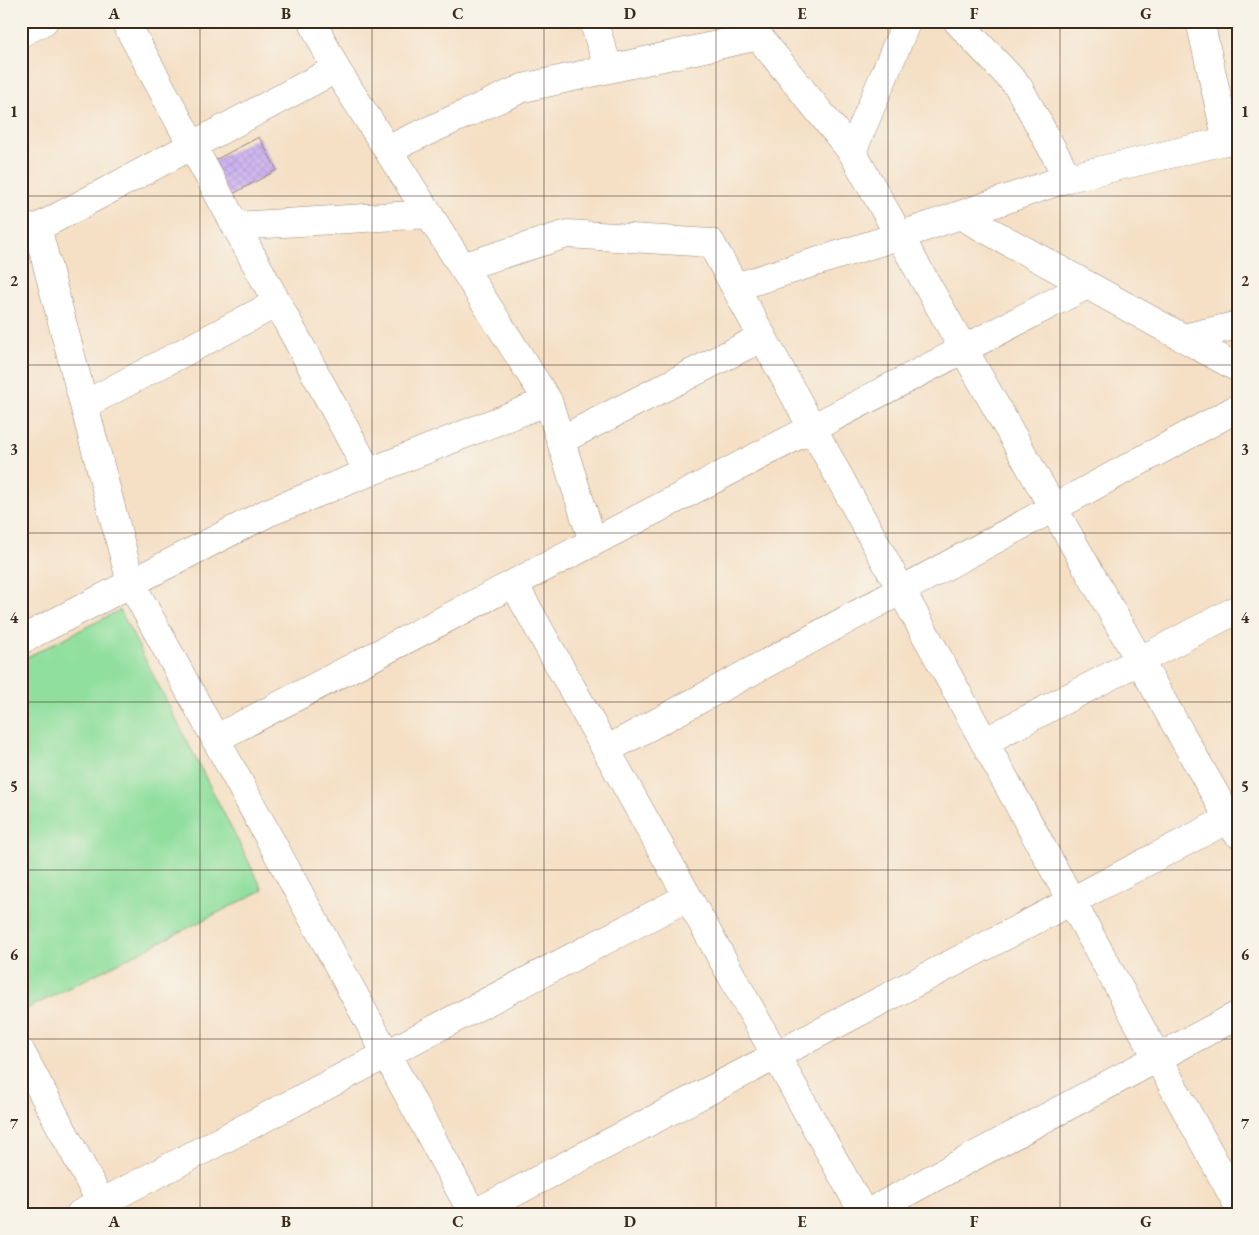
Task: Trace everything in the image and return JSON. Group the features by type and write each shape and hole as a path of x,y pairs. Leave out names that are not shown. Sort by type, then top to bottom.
{"street":[{"path":"21,34 44,21"},
{"path":"126,21 369,473"},
{"path":"312,21 336,69 548,401 593,542"},
{"path":"593,21 609,69"},
{"path":"852,152 907,21"},
{"path":"957,21 1018,86 1068,178"},
{"path":"735,287 899,236 1068,178 1232,140 1200,21"},
{"path":"336,69 29,232 84,405 131,583 473,1214 1071,901 1235,822 1140,661 852,152 752,29 609,69 523,88 388,150"},
{"path":"236,226 429,214"},
{"path":"960,215 1238,368"},
{"path":"462,267 567,234 711,243 1238,1205"},
{"path":"215,739 1087,285"},
{"path":"84,405 278,303"},
{"path":"1183,338 1238,325"},
{"path":"561,440 763,337"},
{"path":"21,640 267,514 548,401"},
{"path":"606,750 1238,408"},
{"path":"514,584 865,1214 1238,1015"},
{"path":"984,742 1238,610"},
{"path":"21,1052 96,1210 386,1054 688,897"}],"green space":[{"path":"120,610 263,890 21,1012 21,660"}],"building":[{"path":"259,137 277,170 229,196 211,162"}]}
